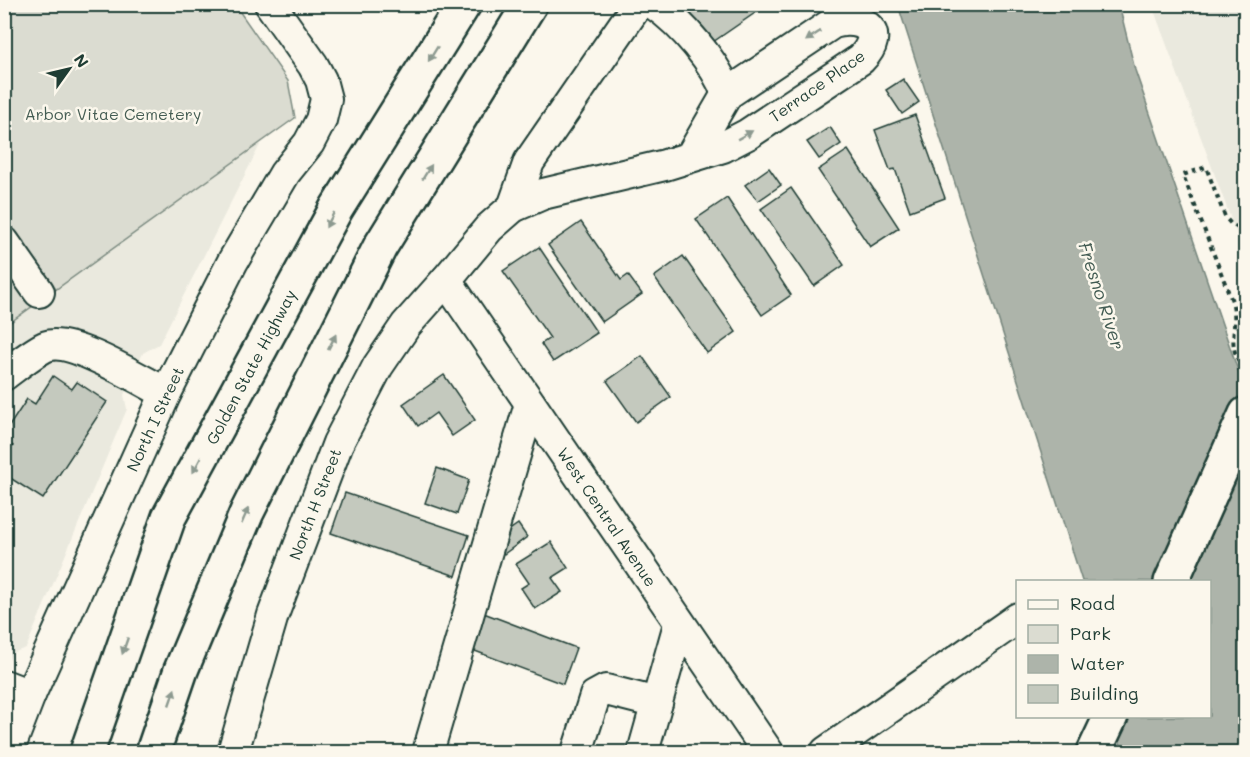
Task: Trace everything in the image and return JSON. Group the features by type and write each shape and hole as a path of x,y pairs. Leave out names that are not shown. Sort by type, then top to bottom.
{"main road":[{"name":"Golden State Highway","path":"87,753 170,517 336,209 464,4"},
{"path":"153,753 181,670 247,512 380,247 530,4"},
{"path":"1172,580 1245,414"},
{"path":"1094,753 1110,718"}],"street":[{"name":"North I Street","path":"8,753 17,690 233,261 285,173 309,143 321,120 326,99 321,80 270,4"},
{"path":"513,207 529,162 638,4"},
{"path":"654,4 685,29 722,80 727,94"},
{"name":"Terrace Place","path":"446,280 489,228 513,207 543,194 665,165 723,147 748,134 861,59 870,49 872,38 867,26 857,19 845,19 833,23 727,94 691,156"},
{"path":"4,242 39,292"},
{"name":"West Central Avenue","path":"446,280 768,753"},
{"name":"North H Street","path":"233,753 273,615 338,443 378,366 406,325 446,280"},
{"path":"4,375 47,345 68,345 166,393"},
{"path":"428,753 530,404"},
{"path":"826,753 1016,619"},
{"path":"643,753 679,624"},
{"path":"577,753 595,696 606,690 657,703"}],"path":[{"path":"1245,232 1231,224 1225,217 1206,167 1183,175 1236,313 1236,326 1232,336 1234,354 1245,371"}],"shaded area":[{"path":"1152,5 1245,5 1245,257"},
{"path":"262,141 159,344 143,353 124,395 127,409 26,648 12,653 5,669 5,321"}],"green space":[{"name":"Arbor Vitae Cemetery","path":"5,5 235,5 288,81 295,118 5,326"}],"water":[{"name":"Fresno River","path":"898,5 1119,5 1135,70 1245,391 1245,752 1122,752 1115,718 1211,718 1211,580 1082,580"}],"building":[{"path":"694,4 768,4 710,44 687,10"},
{"path":"903,79 919,102 902,114 886,90"},
{"path":"915,115 945,198 910,211 895,169 890,170 875,130"},
{"path":"830,127 841,144 819,159 807,142"},
{"path":"848,150 899,228 870,247 818,170"},
{"path":"769,168 781,185 758,201 745,185"},
{"path":"791,188 844,265 814,286 761,209"},
{"path":"727,198 791,295 762,315 696,219"},
{"path":"581,222 621,280 628,275 642,294 602,322 548,245"},
{"path":"539,247 597,333 553,362 541,344 550,338 503,271"},
{"path":"683,256 736,332 707,353 654,277"},
{"path":"642,356 671,397 636,422 607,381"},
{"path":"444,375 475,420 452,436 436,413 418,426 403,404"},
{"path":"53,376 72,389 77,382 107,402 43,499 4,474 4,458 13,446 4,440 4,434 27,399 35,404"},
{"path":"437,468 469,480 457,514 425,503"},
{"path":"345,493 469,535 456,576 331,533"},
{"path":"518,524 527,537 504,554 494,541"},
{"path":"551,542 568,568 552,578 562,592 535,609 521,588 529,583 516,564"},
{"path":"481,612 576,648 563,684 467,648"}]}
